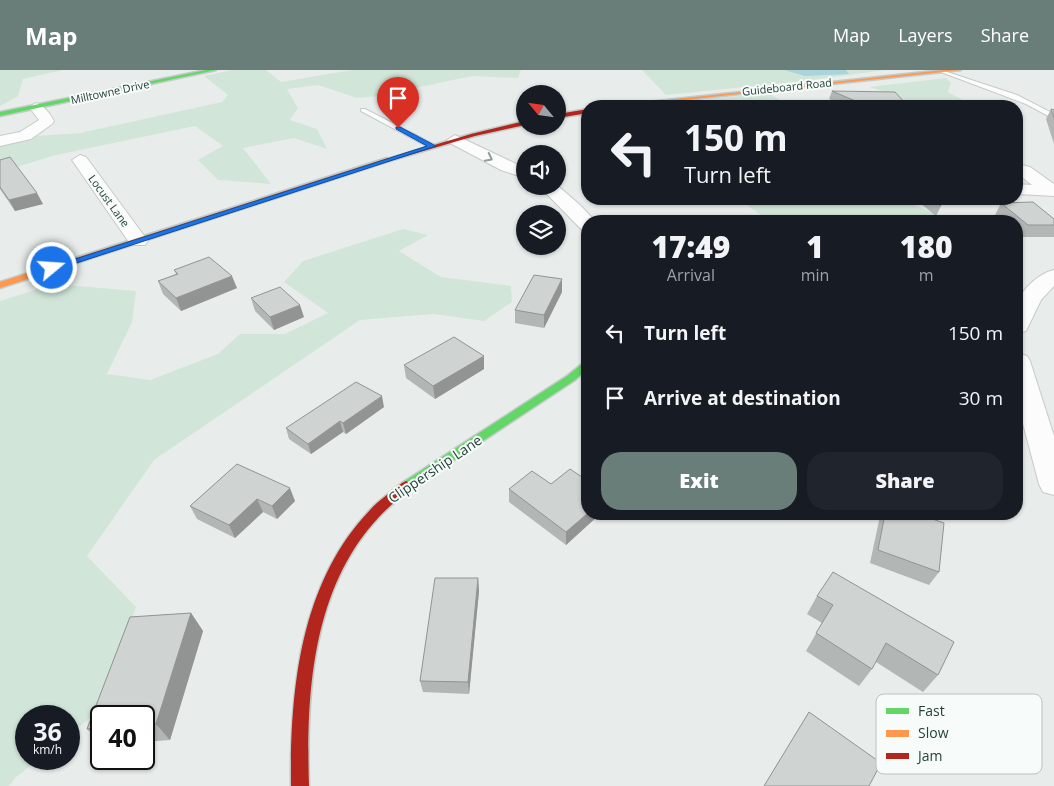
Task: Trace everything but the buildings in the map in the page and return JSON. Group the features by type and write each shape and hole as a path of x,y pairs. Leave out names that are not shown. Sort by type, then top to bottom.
{"street":[{"name":"Milltowne Drive","path":"0,114 213,70"},
{"name":"Guideboard Road","path":"666,100 958,70"},
{"path":"0,141 9,141 36,131 47,121 36,108"},
{"path":"566,115 581,112"},
{"path":"0,285 433,146 516,125"},
{"path":"473,135 516,159"},
{"path":"455,140 516,170"},
{"name":"Locust Lane","path":"80,160 138,241"},
{"path":"1023,170 1053,191"},
{"path":"1023,189 1053,191"},
{"path":"558,195 581,217"},
{"path":"1023,309 1041,284 1054,276"},
{"name":"Clippership Lane","path":"300,786 296,754 303,666 326,588 356,536 391,498 571,378 581,369"},
{"path":"1023,378 1054,484"}],"lane":[{"path":"943,71 968,83 1021,100"},
{"path":"1023,101 1045,110 1054,117"},
{"path":"363,110 433,146"}],"green space":[{"path":"0,70 63,70 23,79 18,96 0,106"},
{"path":"232,70 266,70 281,82 352,70 521,70 518,78 472,76 415,88 419,97 382,96 357,98 318,85 287,89 298,108 290,120 317,129 327,149 294,138 243,148 271,184 218,180 198,160 223,146 195,126 56,155 0,172 0,147 35,136 80,133 222,102 228,95 204,76"},
{"path":"642,70 886,70 803,81 666,95"},
{"path":"946,78 951,83 948,92 963,100 899,100 889,93 869,87"},
{"path":"768,93 780,100 709,100 707,99"},
{"path":"747,205 914,205 939,215 761,215"},
{"path":"403,229 428,235 399,251 441,277 511,286 512,302 484,321 433,314 360,320 154,460 87,556 136,607 101,705 90,705 90,718 80,726 80,705 15,705 15,770 25,770 9,786 0,786 0,301 54,284 136,291 132,322 107,374 150,380 218,354 240,334 285,334 328,313 284,282 303,261"}],"water":[{"path":"784,70 846,70 849,74 805,76"}],"traffic: fast":[{"path":"0,114 213,70"},
{"path":"406,486 571,378 581,369"}],"traffic: slow":[{"path":"672,100 958,70"},
{"path":"0,285 387,160"}],"traffic: jam":[{"path":"566,115 581,112"},
{"path":"387,160 473,135 516,125"},
{"path":"300,786 301,704 306,662 316,621 330,582 349,546 374,513 406,486"}],"route":[{"path":"52,268 433,146 398,128"}]}
